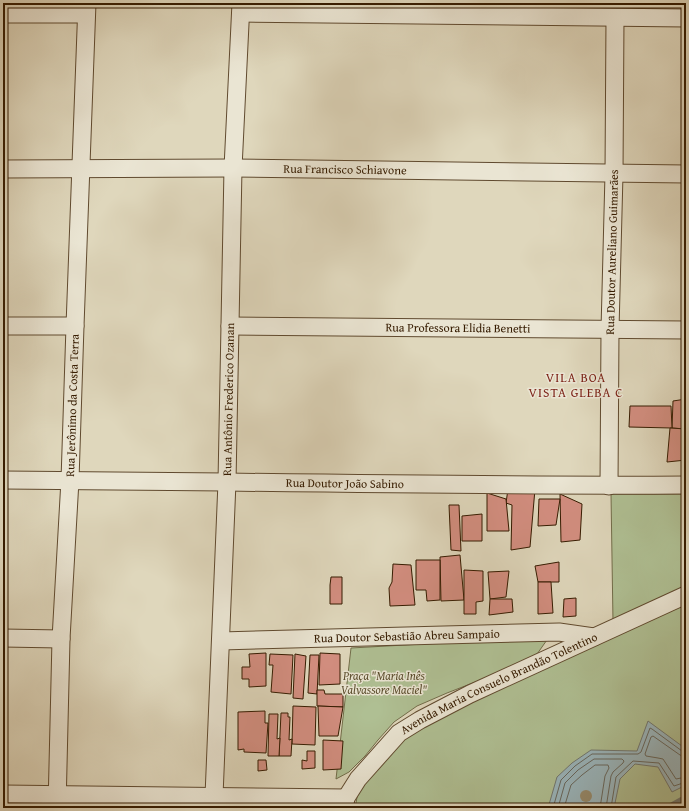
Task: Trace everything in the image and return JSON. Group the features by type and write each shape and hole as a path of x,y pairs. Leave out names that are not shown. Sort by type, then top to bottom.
{"street":[{"path":"241,8 615,18 686,18"},
{"name":"Rua Antônio Frederico Ozanan","path":"214,796 227,482 233,168 241,8"},
{"path":"3,14 87,9"},
{"name":"Rua Jerônimo da Costa Terra","path":"57,802 61,639 70,480 80,169 87,9"},
{"name":"Rua Doutor Aureliano Guimarães","path":"609,486 615,18"},
{"name":"Rua Francisco Schiavone","path":"3,169 233,168 686,174"},
{"path":"3,326 75,326"},
{"name":"Rua Professora Elidia Benetti","path":"230,326 686,330"},
{"name":"Rua Doutor João Sabino","path":"3,480 609,486 686,485"},
{"name":"Avenida Maria Consuelo Brandão Tolentino","path":"345,803 358,779 399,733 420,720 470,694 686,595"},
{"name":"Rua Doutor Sebastião Abreu Sampaio","path":"220,641 559,632 594,637"},
{"path":"3,638 61,639"},
{"path":"3,794 57,802 214,796 345,803"}],"green space":[{"path":"611,494 686,494 686,590 613,622"},
{"path":"686,603 686,808 355,808 358,792 402,738 467,700"},
{"name":"Praça \"Maria Inês Valvassore Maciel\"","path":"549,637 535,657 417,706 394,722 349,772 336,779 351,648"}],"water":[{"path":"648,721 686,749 686,785 672,792 658,767 635,764 620,779 614,808 548,808 557,777 572,763 591,750 637,751"}],"building":[{"path":"686,399 686,429 672,428 673,401"},
{"path":"630,406 671,406 672,428 629,427"},
{"path":"670,428 686,429 686,460 667,462"},
{"path":"508,489 535,489 530,547 511,550 512,505 506,503"},
{"path":"487,493 506,499 509,531 487,531"},
{"path":"560,494 582,504 580,540 561,542"},
{"path":"539,499 560,499 556,525 538,526"},
{"path":"449,505 459,505 461,551 451,550"},
{"path":"482,514 482,541 462,541 462,516"},
{"path":"460,555 464,600 441,601 440,557"},
{"path":"416,560 440,560 440,600 427,601 426,590 416,590"},
{"path":"559,562 559,582 538,582 535,566"},
{"path":"393,564 411,565 415,605 390,606 389,588 392,582"},
{"path":"464,570 483,571 483,601 476,602 476,614 464,614"},
{"path":"509,571 506,597 490,599 488,572"},
{"path":"331,577 342,577 342,604 330,604"},
{"path":"538,582 551,582 553,613 538,614"},
{"path":"576,598 576,616 563,617 564,599"},
{"path":"490,599 512,599 513,612 489,615"},
{"path":"266,653 266,686 249,687 249,679 242,679 242,667 250,667 249,654"},
{"path":"320,653 340,654 340,684 319,685"},
{"path":"270,654 293,655 291,694 271,692 273,665 269,665"},
{"path":"295,654 306,656 303,699 293,698"},
{"path":"310,655 319,655 317,694 308,693"},
{"path":"317,690 324,690 325,694 343,694 343,707 317,706"},
{"path":"293,706 316,707 315,745 292,744"},
{"path":"318,706 343,707 338,736 319,736"},
{"path":"265,711 265,723 268,723 266,753 244,752 244,749 238,750 238,712"},
{"path":"281,713 288,713 288,717 290,717 289,740 292,739 291,756 279,756"},
{"path":"269,714 278,714 277,739 280,738 279,756 268,756"},
{"path":"323,740 343,741 341,769 323,770"},
{"path":"307,751 315,751 315,768 302,769 302,760 307,761"},
{"path":"258,760 266,760 267,770 258,771"},
{"path":"242,799 267,801 267,808 242,808"},
{"path":"284,800 284,808 274,808 274,801"},
{"path":"293,803 313,806 313,808 292,808"}],"waterway":[{"path":"666,808 686,797"}],"district":[{"name":"VILA BOA VISTA GLEBA C","path":"576,384"}]}
